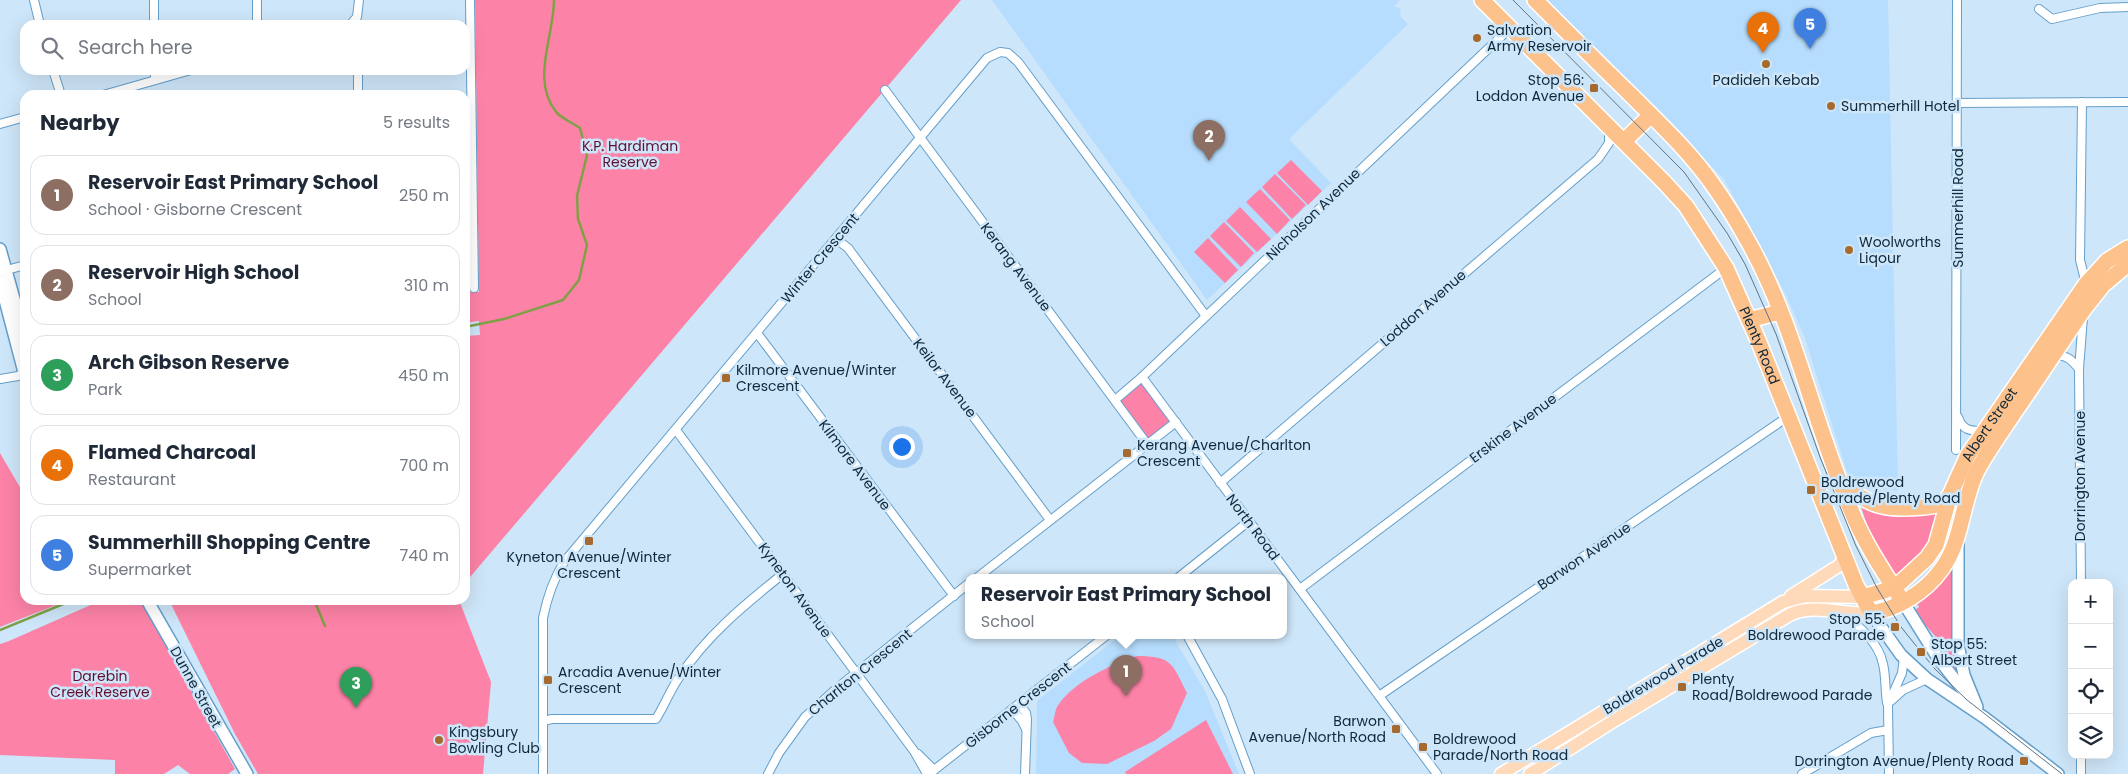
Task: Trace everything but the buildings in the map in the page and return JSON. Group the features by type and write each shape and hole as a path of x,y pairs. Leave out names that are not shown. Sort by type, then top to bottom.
{"highway":[{"name":"Plenty Road","path":"1482,0 1624,141 1686,206 1726,268 1789,416 1862,597 1871,613"},
{"name":"Plenty Road","path":"1535,0 1651,115 1714,185 1749,243 1780,312 1804,375 1838,480 1864,540 1903,602"},
{"path":"1624,141 1651,115"},
{"name":"Albert Street","path":"1862,597 1893,587 1919,568 1936,545 1950,495 1968,455 2086,284 2107,261 2128,248"},
{"name":"Albert Street","path":"1871,613 1889,609 1903,602 1920,591 1938,575 1949,558 1958,534 1966,496 1980,464 2084,309 2102,285 2128,264"},
{"path":"1749,320 1780,312"},
{"path":"1838,480 1866,501 1886,508 1938,505 1945,502 1950,495"}],"main road":[{"path":"0,249 3,271 20,323"},
{"path":"0,281 20,355"},
{"path":"1958,534 1958,644 1964,676 1977,708"},
{"path":"1783,602 1842,563 1845,555"},
{"name":"Boldrewood Parade","path":"1530,774 1612,714 1783,602 1796,597 1811,595 1862,597"},
{"name":"Plenty Road","path":"1903,602 1938,658 1985,718"},
{"name":"Dunne Street","path":"150,605 247,774"},
{"name":"Boldrewood Parade","path":"1501,774 1791,614 1809,609 1823,609 1854,614 1871,613"},
{"name":"Plenty Road","path":"1871,613 1904,658 1927,679 1985,718 2058,774"}],"street":[{"path":"34,0 39,20"},
{"path":"154,0 154,20"},
{"path":"257,0 257,20"},
{"path":"354,20 357,17 359,0"},
{"path":"470,0 474,288"},
{"name":"Summerhill Road","path":"1956,450 1957,0"},
{"path":"2039,9 2052,19 2100,8 2128,7"},
{"name":"Nicholson Avenue","path":"1115,400 1510,28"},
{"name":"Winter Crescent","path":"543,774 543,618 547,598 556,575 564,562 987,58 1000,52 1008,53 1018,62 1206,316"},
{"path":"55,75 59,90"},
{"path":"154,75 155,80"},
{"path":"120,90 173,75"},
{"path":"358,75 358,90"},
{"name":"Kerang Avenue","path":"885,90 1147,444"},
{"path":"2082,102 2080,260 2086,284"},
{"path":"1958,103 2128,102"},
{"path":"0,124 20,118"},
{"name":"Loddon Avenue","path":"1220,483 1598,159 1609,143 1608,125"},
{"name":"Keilor Avenue","path":"836,239 848,248 1050,520"},
{"path":"3,271 20,266"},
{"name":"Erskine Avenue","path":"1300,589 1726,268"},
{"name":"Dorrington Avenue","path":"2080,579 2079,369 2084,309"},
{"name":"Kilmore Avenue","path":"757,333 954,596"},
{"path":"2053,355 2063,355 2070,358 2079,369"},
{"path":"0,380 20,375"},
{"name":"North Road","path":"1142,376 1437,774"},
{"path":"1957,415 1960,425 1966,429 1975,432 1985,430"},
{"name":"Barwon Avenue","path":"1379,696 1789,416"},
{"path":"982,574 1176,422"},
{"name":"Kyneton Avenue","path":"676,430 784,573 930,773"},
{"path":"1183,574 1249,521"},
{"path":"543,721 552,719 656,719 678,679 701,648 730,616 784,573"},
{"name":"Charlton Crescent","path":"768,774 779,753 805,716 965,587"},
{"path":"1838,612 1863,631 1878,650 1882,660 1888,710 1889,774"},
{"name":"Gisborne Crescent","path":"930,773 1102,639"},
{"path":"1188,639 1222,698 1250,774"},
{"path":"1888,710 1891,696 1902,673 1904,658"},
{"path":"1888,710 1897,694 1927,679"},
{"path":"1015,707 1026,713 1025,774"},
{"path":"1802,774 1870,734 1888,730"},
{"path":"2081,759 2081,774"}],"shaded area":[{"path":"992,0 1400,0 1394,6 1401,9 1400,16 1408,24 1289,139 1331,183 1207,300"},
{"path":"1546,0 1888,0 1898,491 1880,489 1855,480 1847,472 1805,338 1786,295 1724,179"},
{"path":"1116,639 1174,639 1205,691 1239,774 1036,774 1037,701"}],"green space":[{"name":"K.P. Hardiman Reserve","path":"475,0 961,0 470,577 470,336 480,335 479,321 470,322 470,292 479,292"},
{"path":"1291,160 1322,191 1308,205 1277,173"},
{"path":"1275,174 1306,205 1292,219 1262,187"},
{"path":"1260,189 1290,220 1277,234 1246,202"},
{"path":"1240,207 1271,239 1257,252 1226,221"},
{"path":"1224,222 1254,253 1241,267 1210,236"},
{"path":"1208,238 1238,270 1225,283 1194,252"},
{"path":"1142,377 1176,422 1147,444 1115,400"},
{"path":"0,453 20,487 20,605 56,605 0,627"},
{"path":"1859,500 1878,514 1902,517 1941,511 1926,548 1914,563 1896,576 1869,532"},
{"path":"1950,571 1953,571 1959,674 1956,674 1935,636 1920,619 1915,610 1919,607 1917,603 1937,587"},
{"name":"Darebin Creek Reserve","path":"91,605 143,605 235,769 228,774 190,774 178,765 164,774 115,774 115,760 0,755 0,644"},
{"path":"171,605 461,605 491,682 483,774 258,774 235,734"},
{"path":"1137,656 1149,656 1165,660 1178,675 1187,693 1171,729 1154,741 1107,764 1082,763 1069,753 1053,722 1058,706 1074,688 1095,674"},
{"path":"1206,720 1233,774 1126,774 1125,772"}],"waterway":[{"path":"470,326 504,319 563,300 579,280 587,245 578,219 577,196 587,155 580,128 557,113 549,100 545,87 545,58 554,0"},
{"path":"0,630 61,605"},
{"path":"316,605 325,626"}],"tram line":[{"path":"1513,0 1684,172 1727,233 1745,264 1776,334 1820,457 1856,546 1877,588 1901,627 1934,668 1967,700 2062,774"}],"place":[{"name":"Salvation Army Reservoir","path":"1477,38"},
{"name":"Summerhill Shopping Centre","path":"1810,49"},
{"name":"Flamed Charcoal","path":"1763,53"},
{"name":"Padideh Kebab","path":"1766,64"},
{"name":"Stop 56: Loddon Avenue","path":"1594,88"},
{"name":"Summerhill Hotel","path":"1831,106"},
{"name":"Reservoir High School","path":"1209,161"},
{"name":"Woolworths Liqour","path":"1849,250"},
{"name":"Kilmore Avenue/Winter Crescent","path":"726,378"},
{"name":"Kerang Avenue/Charlton Crescent","path":"1127,453"},
{"name":"Boldrewood Parade/Plenty Road","path":"1811,490"},
{"name":"Kyneton Avenue/Winter Crescent","path":"589,541"},
{"name":"Stop 55: Boldrewood Parade","path":"1895,627"},
{"name":"Stop 55: Albert Street","path":"1921,652"},
{"name":"Arcadia Avenue/Winter Crescent","path":"548,680"},
{"name":"Plenty Road/Boldrewood Parade","path":"1682,687"},
{"name":"Reservoir East Primary School","path":"1126,696"},
{"name":"Arch Gibson Reserve","path":"356,708"},
{"name":"Barwon Avenue/North Road","path":"1396,729"},
{"name":"Kingsbury Bowling Club","path":"439,740"},
{"name":"Boldrewood Parade/North Road","path":"1423,747"},
{"name":"Dorrington Avenue/Plenty Road","path":"2024,761"}]}
